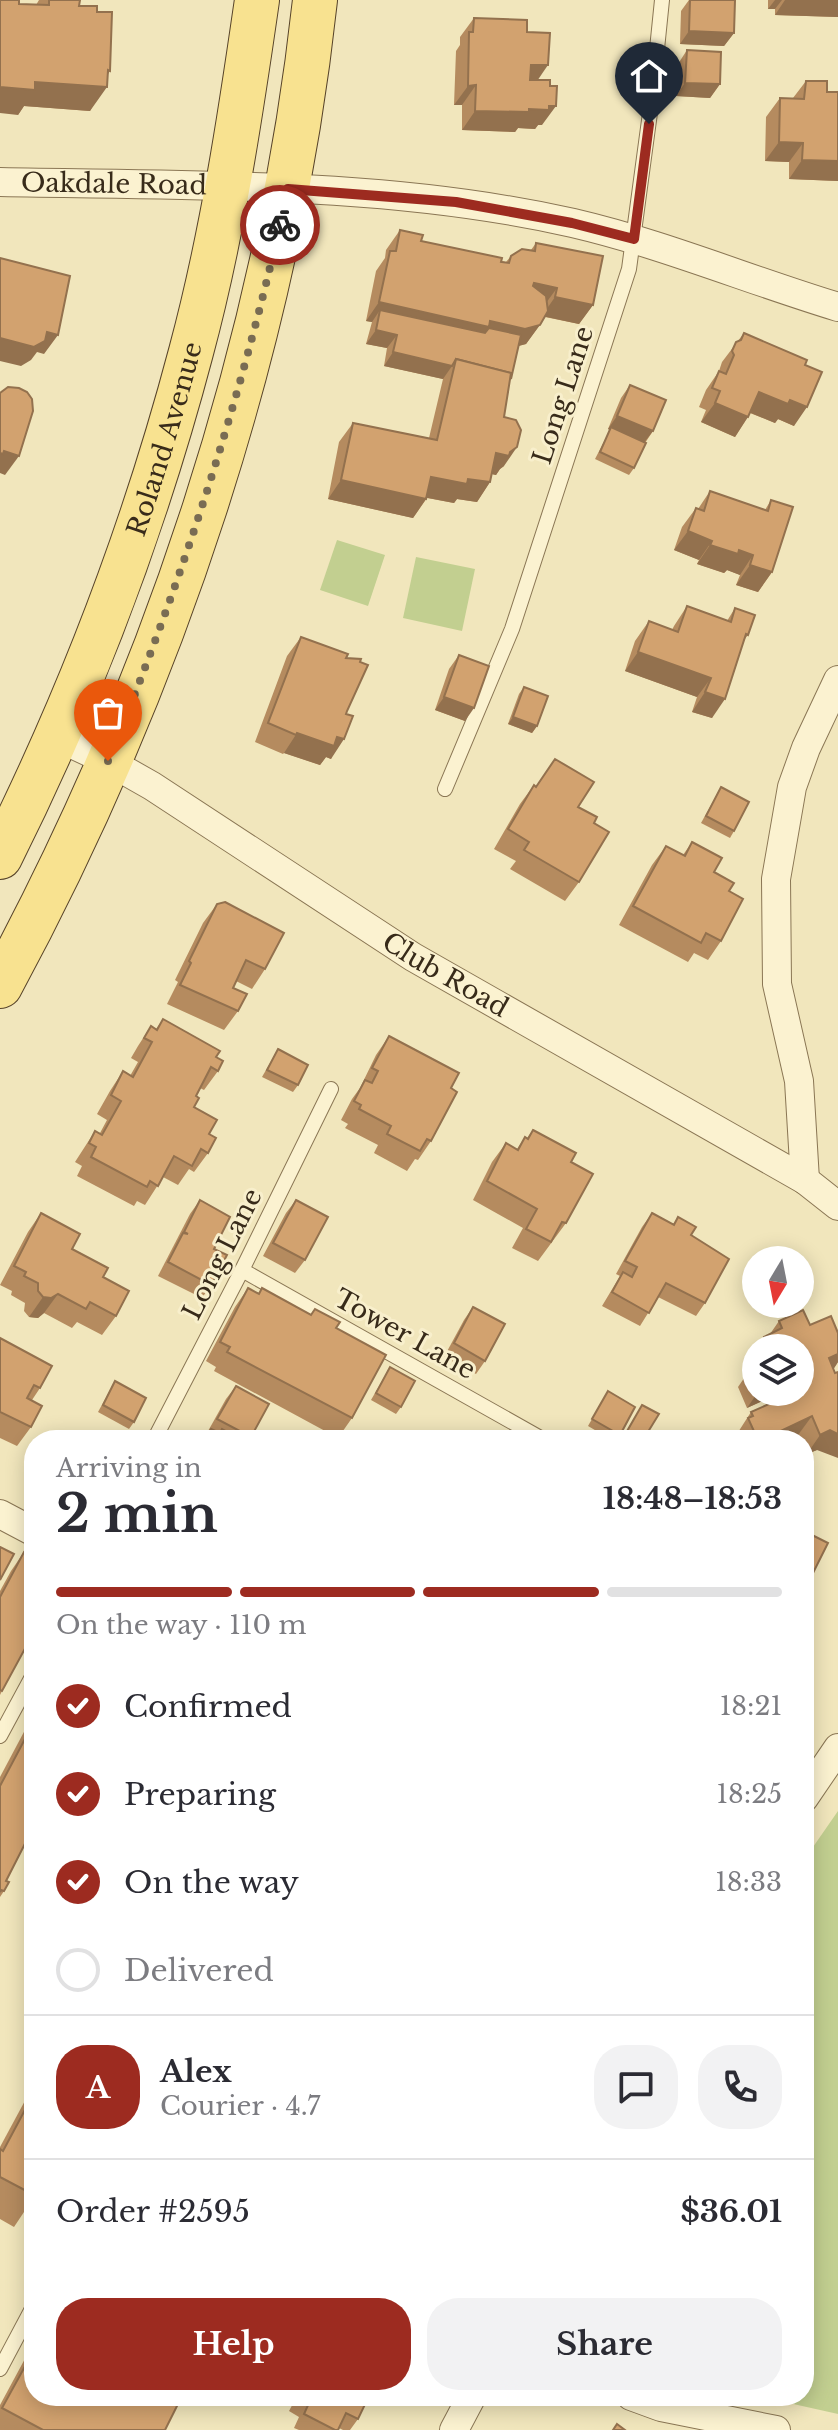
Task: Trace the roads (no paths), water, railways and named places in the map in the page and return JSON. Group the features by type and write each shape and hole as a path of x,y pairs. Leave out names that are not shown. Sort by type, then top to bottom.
{"main road":[{"name":"Roland Avenue","path":"0,857 57,737 111,602 168,432 192,351 228,187 257,0"},
{"path":"0,986 108,761 162,627 208,493 267,282 288,189 315,0"}],"street":[{"name":"Oakdale Road","path":"0,182 288,189 456,202 572,223 634,239 838,307"},
{"path":"805,1180 799,1081 777,984 776,879 792,787 806,748 838,680"},
{"name":"Club Road","path":"57,737 152,786 413,957 805,1180 838,1206"},
{"path":"0,1514 24,1527"},
{"path":"814,1783 838,1748"},
{"path":"454,2430 467,2406"},
{"path":"658,2406 776,2430"}],"lane":[{"name":"Long Lane","path":"445,789 512,629 629,269 662,0"},
{"name":"Long Lane","path":"159,1430 331,1089"},
{"name":"Tower Lane","path":"242,1270 526,1430"},
{"path":"0,1736 24,1692"},
{"path":"0,2369 24,2324"}]}
